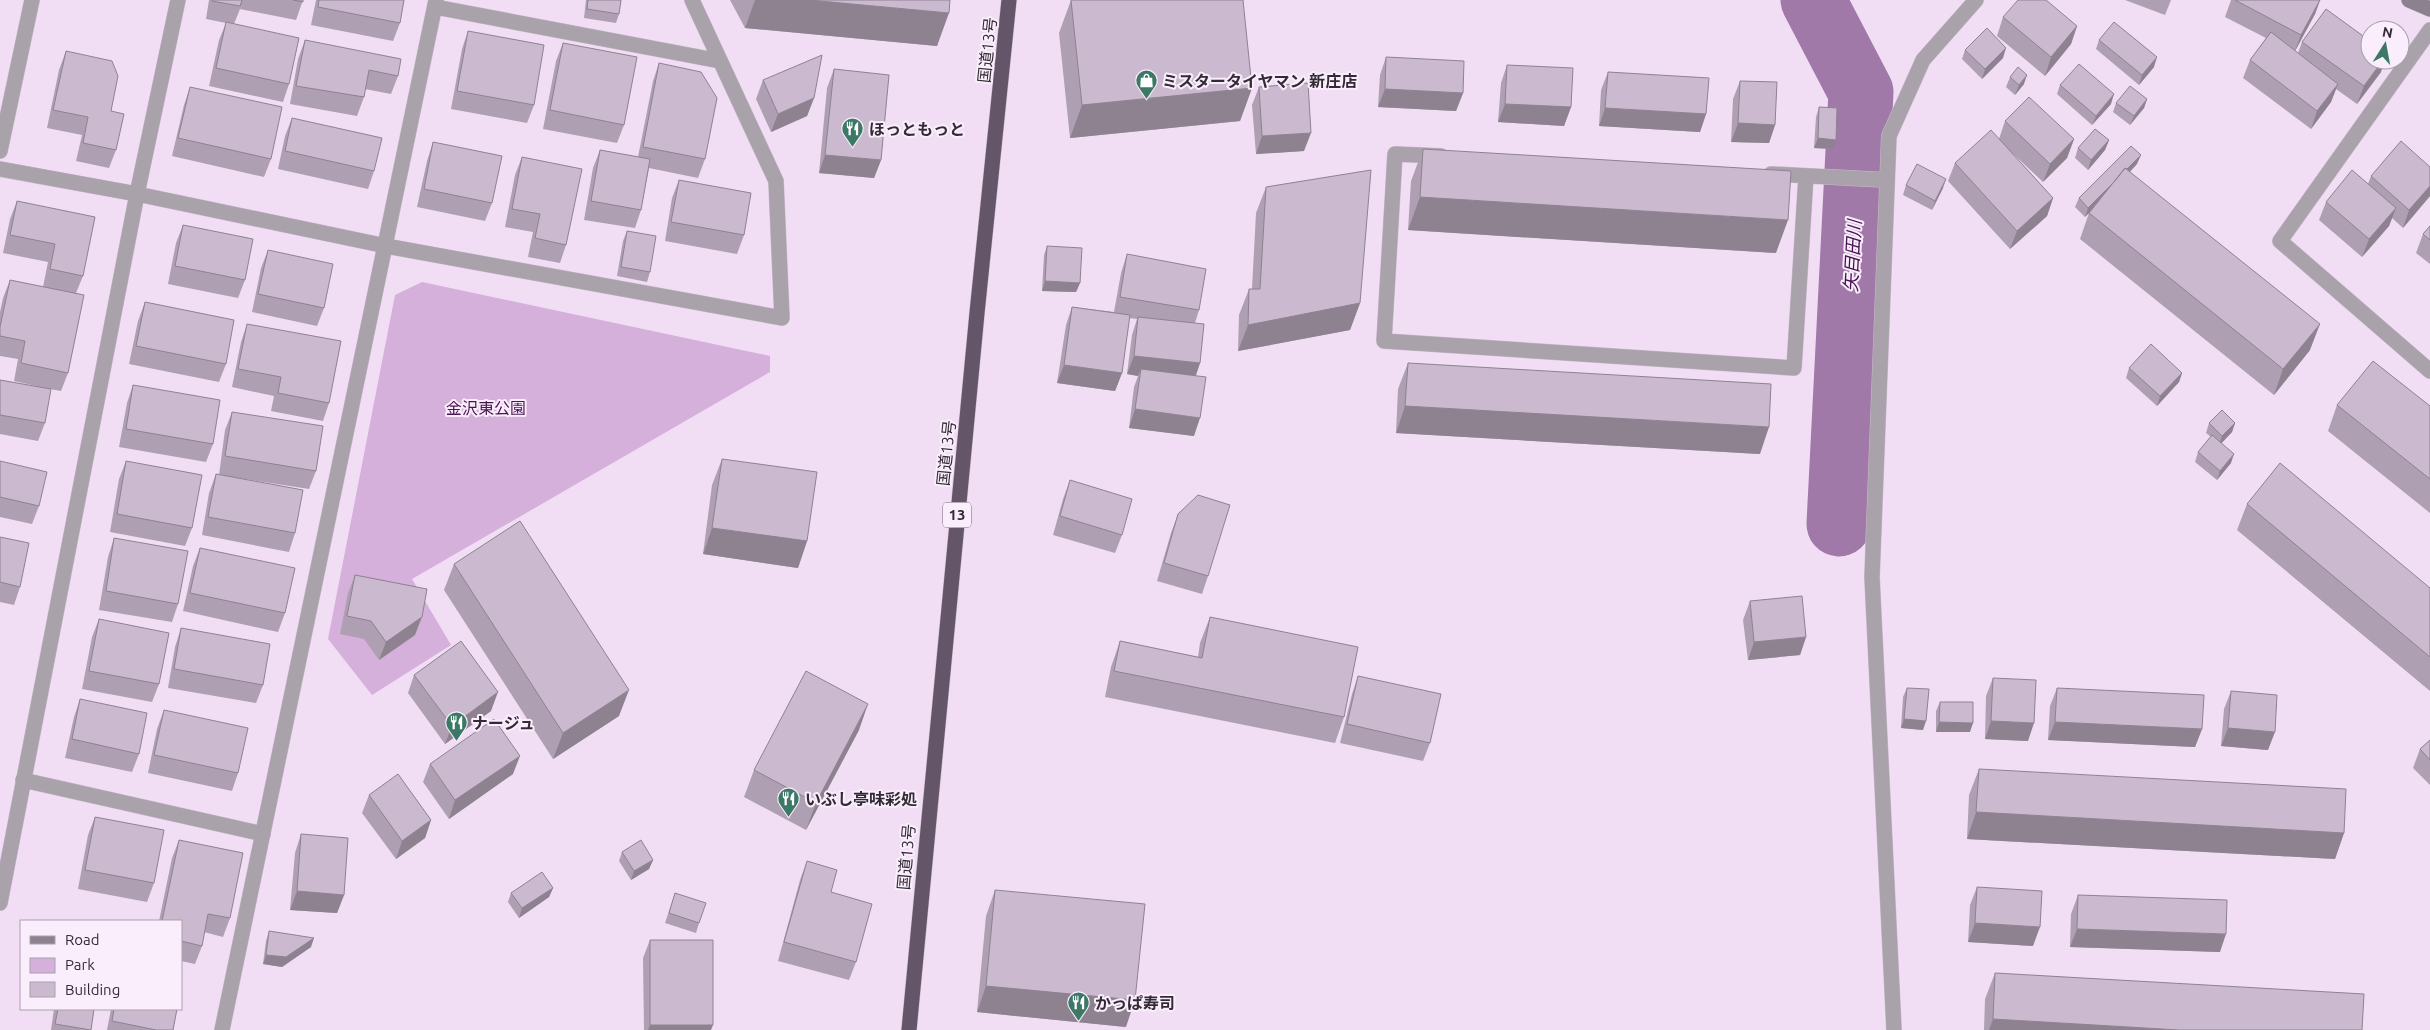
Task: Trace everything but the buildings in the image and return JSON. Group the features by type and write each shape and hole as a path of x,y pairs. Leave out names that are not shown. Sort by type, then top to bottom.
{"highway":[{"name":"国道13号","path":"908,1030 1009,0"}],"street":[{"path":"0,151 32,0"},
{"path":"0,903 137,194 178,0"},
{"path":"0,169 137,194 386,246 782,318 776,180 692,0"},
{"path":"1894,1030 1872,577 1889,136 1923,60 1976,0"},
{"path":"2409,0 2430,9"},
{"path":"222,1030 436,3 720,61"},
{"path":"2430,30 2280,241 2430,371"},
{"path":"1454,157 1395,154 1384,341 1794,368 1806,176"},
{"path":"1757,173 1887,180"},
{"path":"24,780 263,834"}],"green space":[{"name":"金沢東公園","path":"422,282 770,356 770,372 412,579 451,645 372,695 328,639 395,295"}],"waterway":[{"name":"矢目田川","path":"1813,0 1861,92 1839,524"}],"place":[{"name":"ミスタータイヤマン 新庄店","path":"1146,100"},
{"name":"ほっともっと","path":"853,148"},
{"name":"ナージュ","path":"456,742"},
{"name":"いぶし亭味彩処","path":"789,818"},
{"name":"かっぱ寿司","path":"1079,1022"}]}
